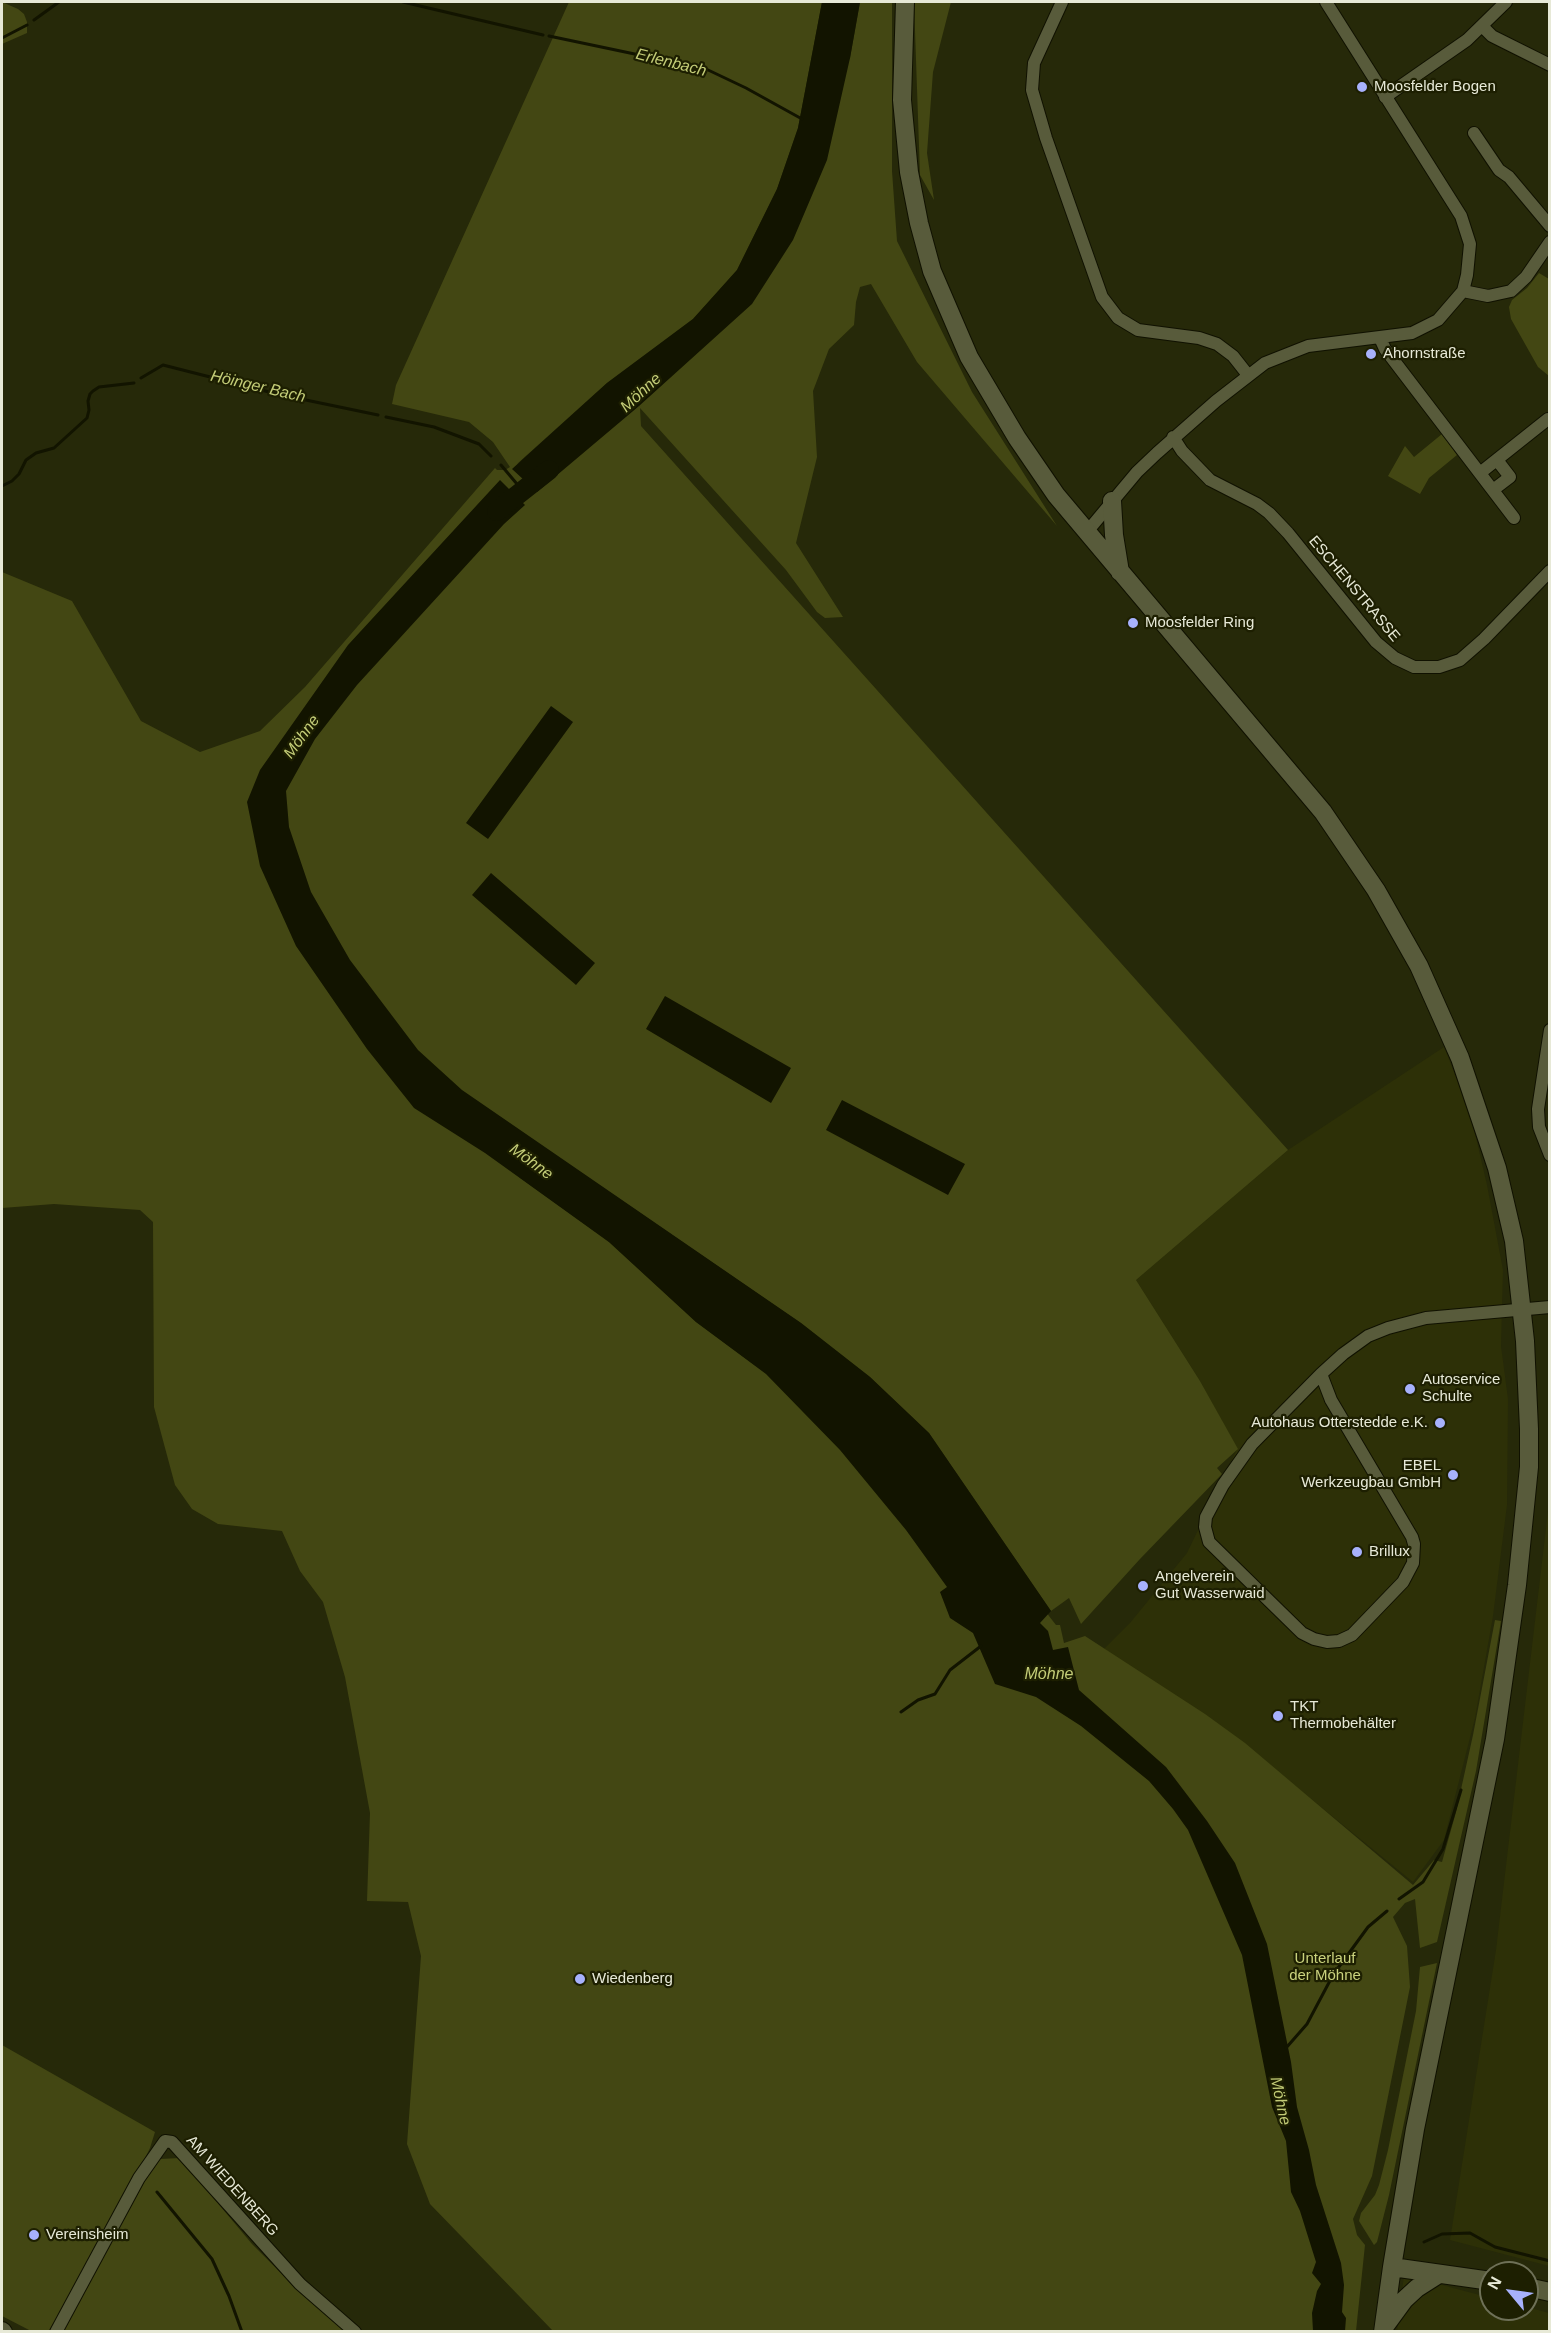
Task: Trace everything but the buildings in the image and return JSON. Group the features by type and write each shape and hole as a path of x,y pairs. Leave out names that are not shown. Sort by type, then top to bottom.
{"main road":[{"path":"904,2 902,67 904,133 909,172 919,223 932,271 960,339 995,403 1043,476 1086,533 1323,812 1376,890 1419,966 1460,1058 1494,1158 1514,1240 1522,1308 1529,1418 1529,1467 1517,1585 1495,1738 1415,2129 1384,2329"},
{"path":"1112,501 1120,573"},
{"path":"1392,2267 1479,2279"},
{"path":"1384,2329 1404,2300 1417,2288 1439,2274"}],"street":[{"path":"1062,2 1034,63 1032,90 1046,138 1102,297 1118,318 1138,330 1199,338 1217,344 1233,356 1248,375"},
{"path":"1086,533 1137,472 1173,437 1265,363 1308,346 1412,333 1426,327 1443,315 1462,291 1470,244 1455,204 1384,97 1326,2"},
{"path":"1384,97 1449,53 1482,26 1506,2"},
{"path":"1482,26 1492,36 1550,65"},
{"path":"1474,134 1499,170 1509,177 1550,226"},
{"path":"1462,291 1488,296 1511,291 1526,278 1550,242"},
{"path":"1380,338 1385,349 1514,518"},
{"path":"1480,474 1548,419"},
{"name":"ESCHENSTRASSE","path":"1173,437 1182,451 1210,480 1257,504 1269,513 1380,646 1395,658 1414,667 1439,668 1460,660 1484,639 1550,571"},
{"path":"1493,490 1510,477 1497,460"},
{"path":"1550,1030 1538,1109 1539,1127 1550,1155"},
{"path":"1321,1374 1331,1400 1414,1544 1413,1563 1403,1582 1352,1635 1339,1641 1327,1642 1302,1633 1209,1542 1205,1527 1206,1517 1223,1485 1252,1444 1321,1374 1368,1336 1426,1318 1550,1307"},
{"name":"AM WIEDENBERG","path":"56,2331 139,2178 165,2141 172,2142 300,2283 355,2331"}],"shaded area":[{"path":"1444,1047 1470,1112 1503,1270 1501,1346 1508,1399 1507,1505 1493,1616 1475,1718 1444,1840 1413,1882 1262,1759 1104,1649 1130,1623 1187,1553 1237,1449 1200,1381 1136,1280 1288,1150"},
{"path":"1549,1503 1549,2266 1539,2263 1539,2261 1530,2261 1450,2240 1496,1950"},
{"path":"1404,2275 1479,2295 1479,2321 1539,2321 1539,2310 1549,2313 1549,2331 1397,2332"}],"green space":[{"path":"2,2 24,14 27,33 2,44"},
{"name":"Unterlauf der Möhne","path":"569,2 822,2 798,128 777,189 737,270 693,319 607,383 517,464 705,336 850,58 860,2 892,2 892,171 897,241 972,392 1057,526 917,362 871,284 860,287 854,325 829,349 813,391 817,457 796,543 843,617 825,618 817,612 786,570 640,408 641,426 1288,1150 1136,1280 1200,1381 1238,1449 1217,1468 1222,1474 1081,1624 1069,1598 1051,1611 929,1433 870,1377 801,1323 464,1093 990,1529 1049,1616 1056,1625 1060,1625 1064,1643 1085,1636 1205,1714 1245,1743 1413,1885 1434,1860 1442,1862 1473,1735 1495,1620 1501,1621 1476,1771 1437,1942 1420,1948 1415,1899 1405,1903 1393,1917 1407,1946 1410,1987 1372,2176 1353,2219 1357,2235 1365,2245 1356,2331 553,2331 430,2204 407,2144 421,1956 408,1902 367,1901 370,1813 345,1677 323,1602 300,1571 282,1531 218,1524 192,1509 175,1485 154,1407 153,1222 140,1210 54,1204 2,1208 2,572 72,601 141,721 200,752 260,731 305,687 495,468 505,470 510,467 493,442 469,422 392,404 396,385","holes":["519,1177 571,1205 756,1366 696,1322 609,1242"]},
{"path":"914,2 951,2 933,72 927,153 934,200 920,175"},
{"path":"1539,273 1549,279 1549,376 1538,367 1511,319 1509,307 1512,300 1527,288"},
{"path":"1442,434 1457,455 1429,478 1420,494 1388,476 1405,446 1414,457"},
{"path":"1437,1963 1389,2195 1377,2242 1374,2245 1359,2221 1361,2213 1375,2195 1388,2150 1416,2011 1420,1967"},
{"path":"2,2045 155,2132 150,2148 123,2203 50,2331 31,2331 2,2316"},
{"path":"180,2158 252,2244 345,2331 61,2332 149,2173 160,2159"}],"water":[{"name":"Möhne","path":"822,2 860,2 827,160 793,240 752,304 639,406 537,492 512,469 607,383 693,319 737,270 777,189 798,128"},
{"name":"Möhne","path":"500,480 525,505 504,524 357,685 315,739 286,791 289,827 311,892 350,960 418,1050 462,1090 801,1323 870,1377 929,1433 1051,1611 1040,1623 1048,1631 1053,1650 1068,1647 1079,1690 1166,1767 1235,1863 1267,1944 1291,2062 1297,2107 1316,2185 1341,2263 1344,2285 1342,2312 1346,2318 1345,2331 1313,2331 1312,2313 1321,2284 1312,2273 1316,2262 1300,2211 1291,2192 1286,2141 1272,2107 1242,1955 1188,1830 1173,1809 1149,1781 1081,1726 1036,1697 995,1684 973,1633 950,1618 940,1592 947,1587 906,1530 840,1450 766,1374 696,1322 609,1242 485,1153 414,1108 367,1049 296,946 260,866 247,802 260,770 348,645"},
{"path":"551,706 573,722 488,839 466,823"},
{"path":"491,873 595,963 576,985 472,895"},
{"path":"665,996 791,1068 771,1103 646,1029"},
{"path":"842,1100 965,1164 948,1195 826,1130"}],"waterway":[{"name":"Erlenbach","path":"34,20 59,2"},
{"name":"Erlenbach","path":"403,2 543,35"},
{"name":"Erlenbach","path":"2,38 27,25"},
{"name":"Erlenbach","path":"549,36 706,69 802,119"},
{"name":"Höinger Bach","path":"141,378 163,365 277,394 378,415"},
{"name":"Höinger Bach","path":"2,486 19,474 26,460 36,453 54,448 87,418 88,401 93,391 99,387 134,383"},
{"name":"Höinger Bach","path":"386,417 434,427 479,444 491,456"},
{"name":"Höinger Bach","path":"501,465 522,490"},
{"name":"Höinger Bach","path":"497,511 549,470"},
{"path":"901,1712 918,1700 935,1694 950,1670 981,1646"},
{"path":"1399,1899 1423,1882 1443,1849 1461,1790"},
{"path":"1286,2048 1307,2024 1333,1975 1368,1927 1387,1911"},
{"path":"157,2192 212,2259 242,2332"},
{"path":"1424,2242 1442,2234 1470,2233 1495,2247 1550,2261"}],"place":[{"name":"Moosfelder Bogen","path":"1362,87"},
{"name":"Ahornstraße","path":"1371,354"},
{"name":"Moosfelder Ring","path":"1133,623"},
{"name":"Autoservice Schulte","path":"1410,1389"},
{"name":"Autohaus Otterstedde e.K.","path":"1440,1423"},
{"name":"EBEL Werkzeugbau GmbH","path":"1453,1475"},
{"name":"Brillux","path":"1357,1552"},
{"name":"Angelverein Gut Wasserwaid","path":"1143,1586"},
{"name":"TKT Thermobehälter","path":"1278,1716"},
{"name":"Wiedenberg","path":"580,1979"},
{"name":"Vereinsheim","path":"34,2235"}]}
